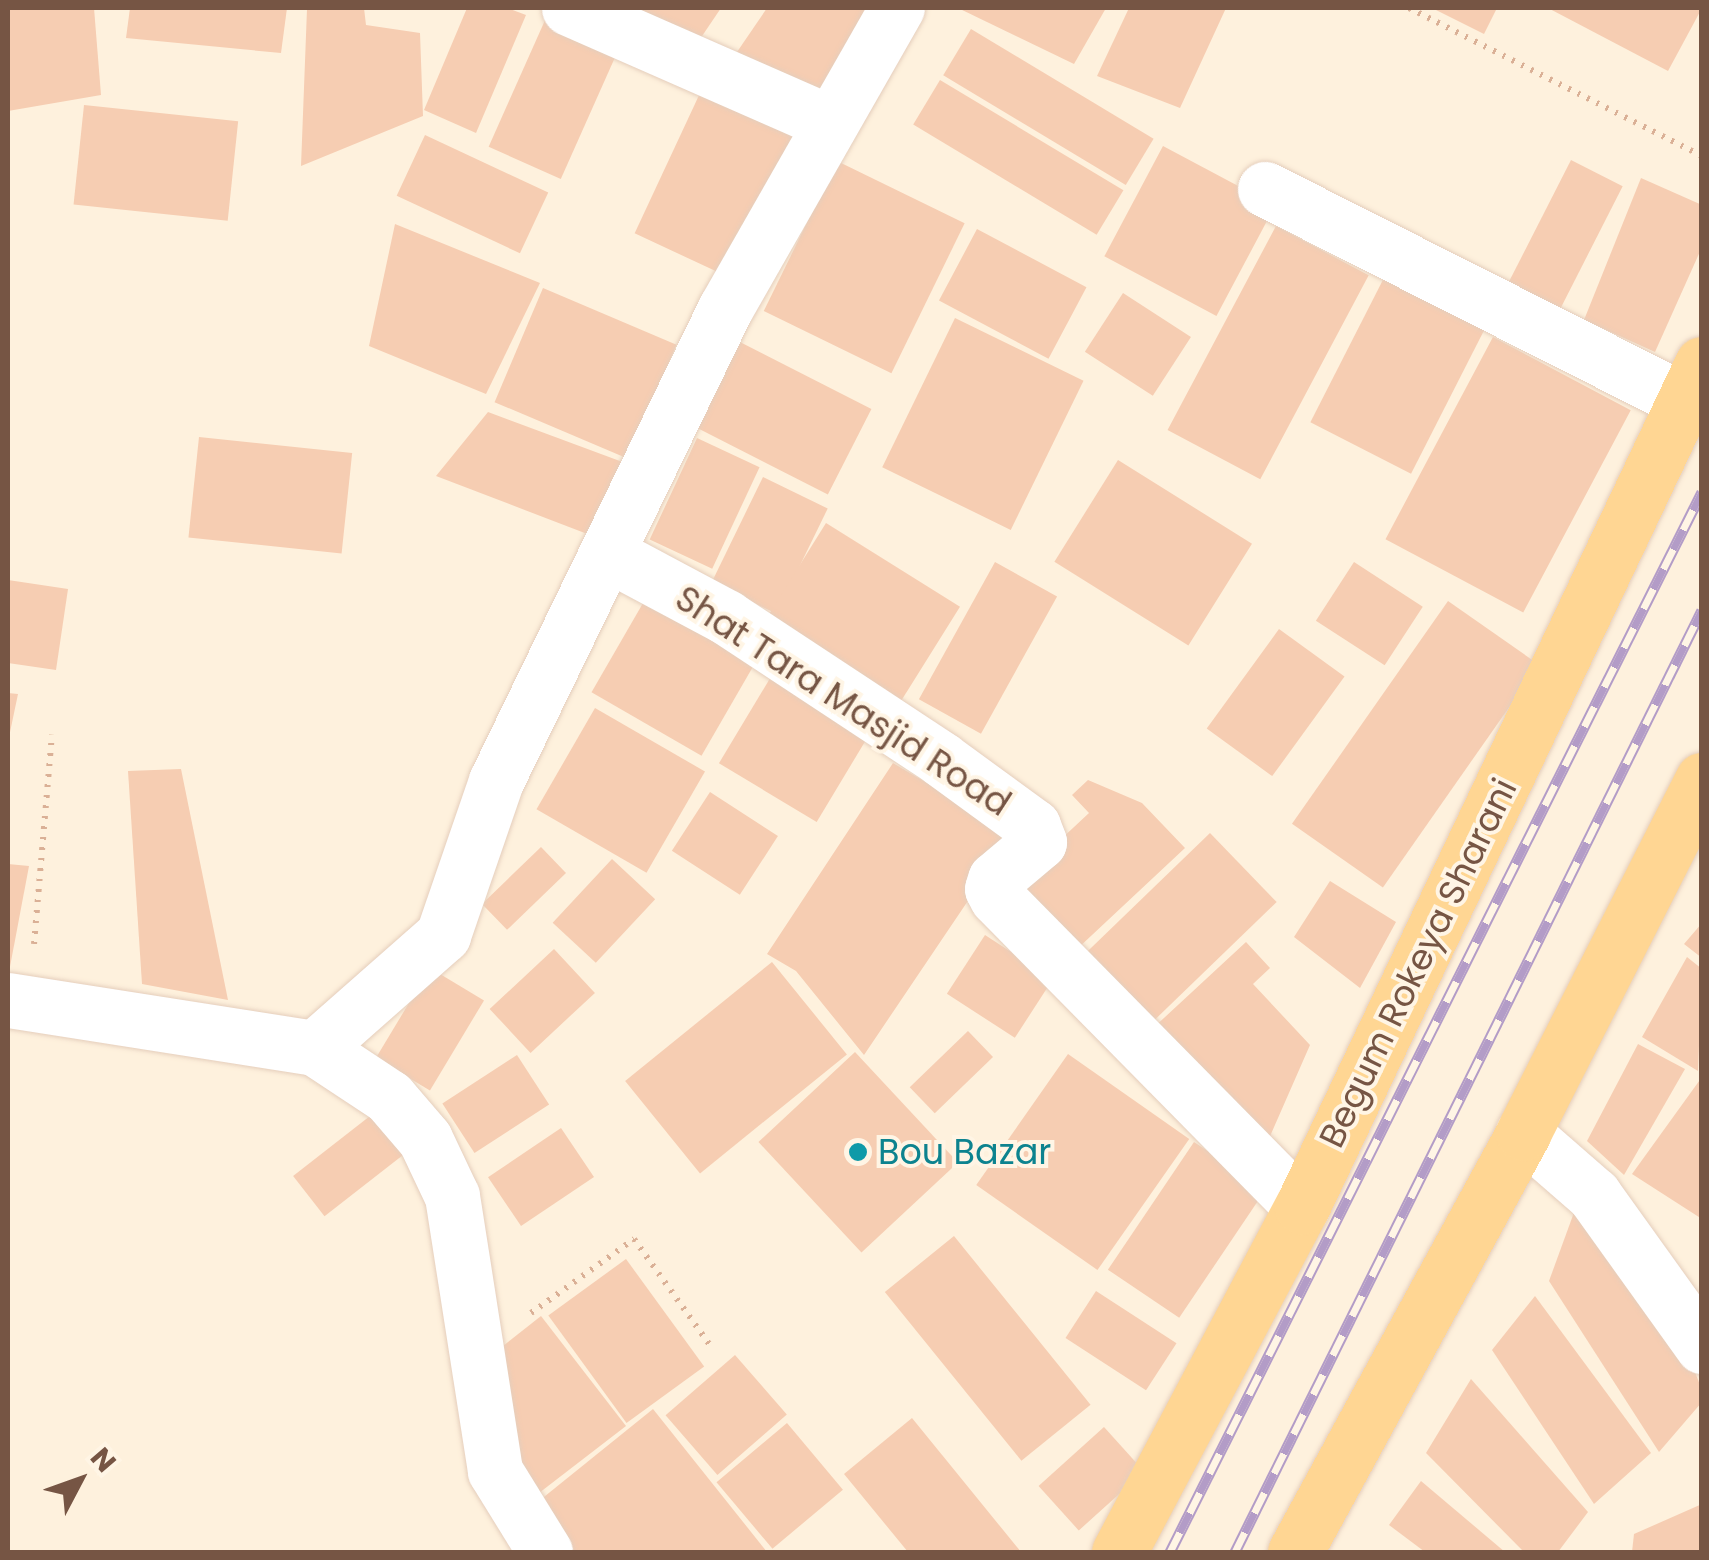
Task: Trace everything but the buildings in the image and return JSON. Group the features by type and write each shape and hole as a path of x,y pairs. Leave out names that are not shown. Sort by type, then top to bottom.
{"main road":[{"name":"Begum Rokeya Sharani","path":"1119,1552 1302,1206 1694,383"},
{"path":"1296,1552 1523,1133 1702,780"}],"street":[{"path":"569,8 830,122"},
{"path":"316,1048 443,934 496,781 725,309 897,8"},
{"path":"1265,189 1694,383"},
{"name":"Shat Tara Masjid Road","path":"608,554 726,617 941,759 1033,826 1039,842 994,879 992,889 997,898 1302,1206"},
{"path":"18,1002 316,1048 389,1097 425,1139 452,1196 495,1471 545,1552"},
{"path":"1523,1133 1594,1196 1702,1346"}],"path":[{"path":"1409,8 1702,156"},
{"path":"18,1002 52,735"},
{"path":"476,1351 634,1240 712,1348"}],"railway":[{"path":"1170,1552 1702,492"},
{"path":"1235,1552 1702,610"}],"place":[{"name":"Bou Bazar","path":"858,1152"}]}
